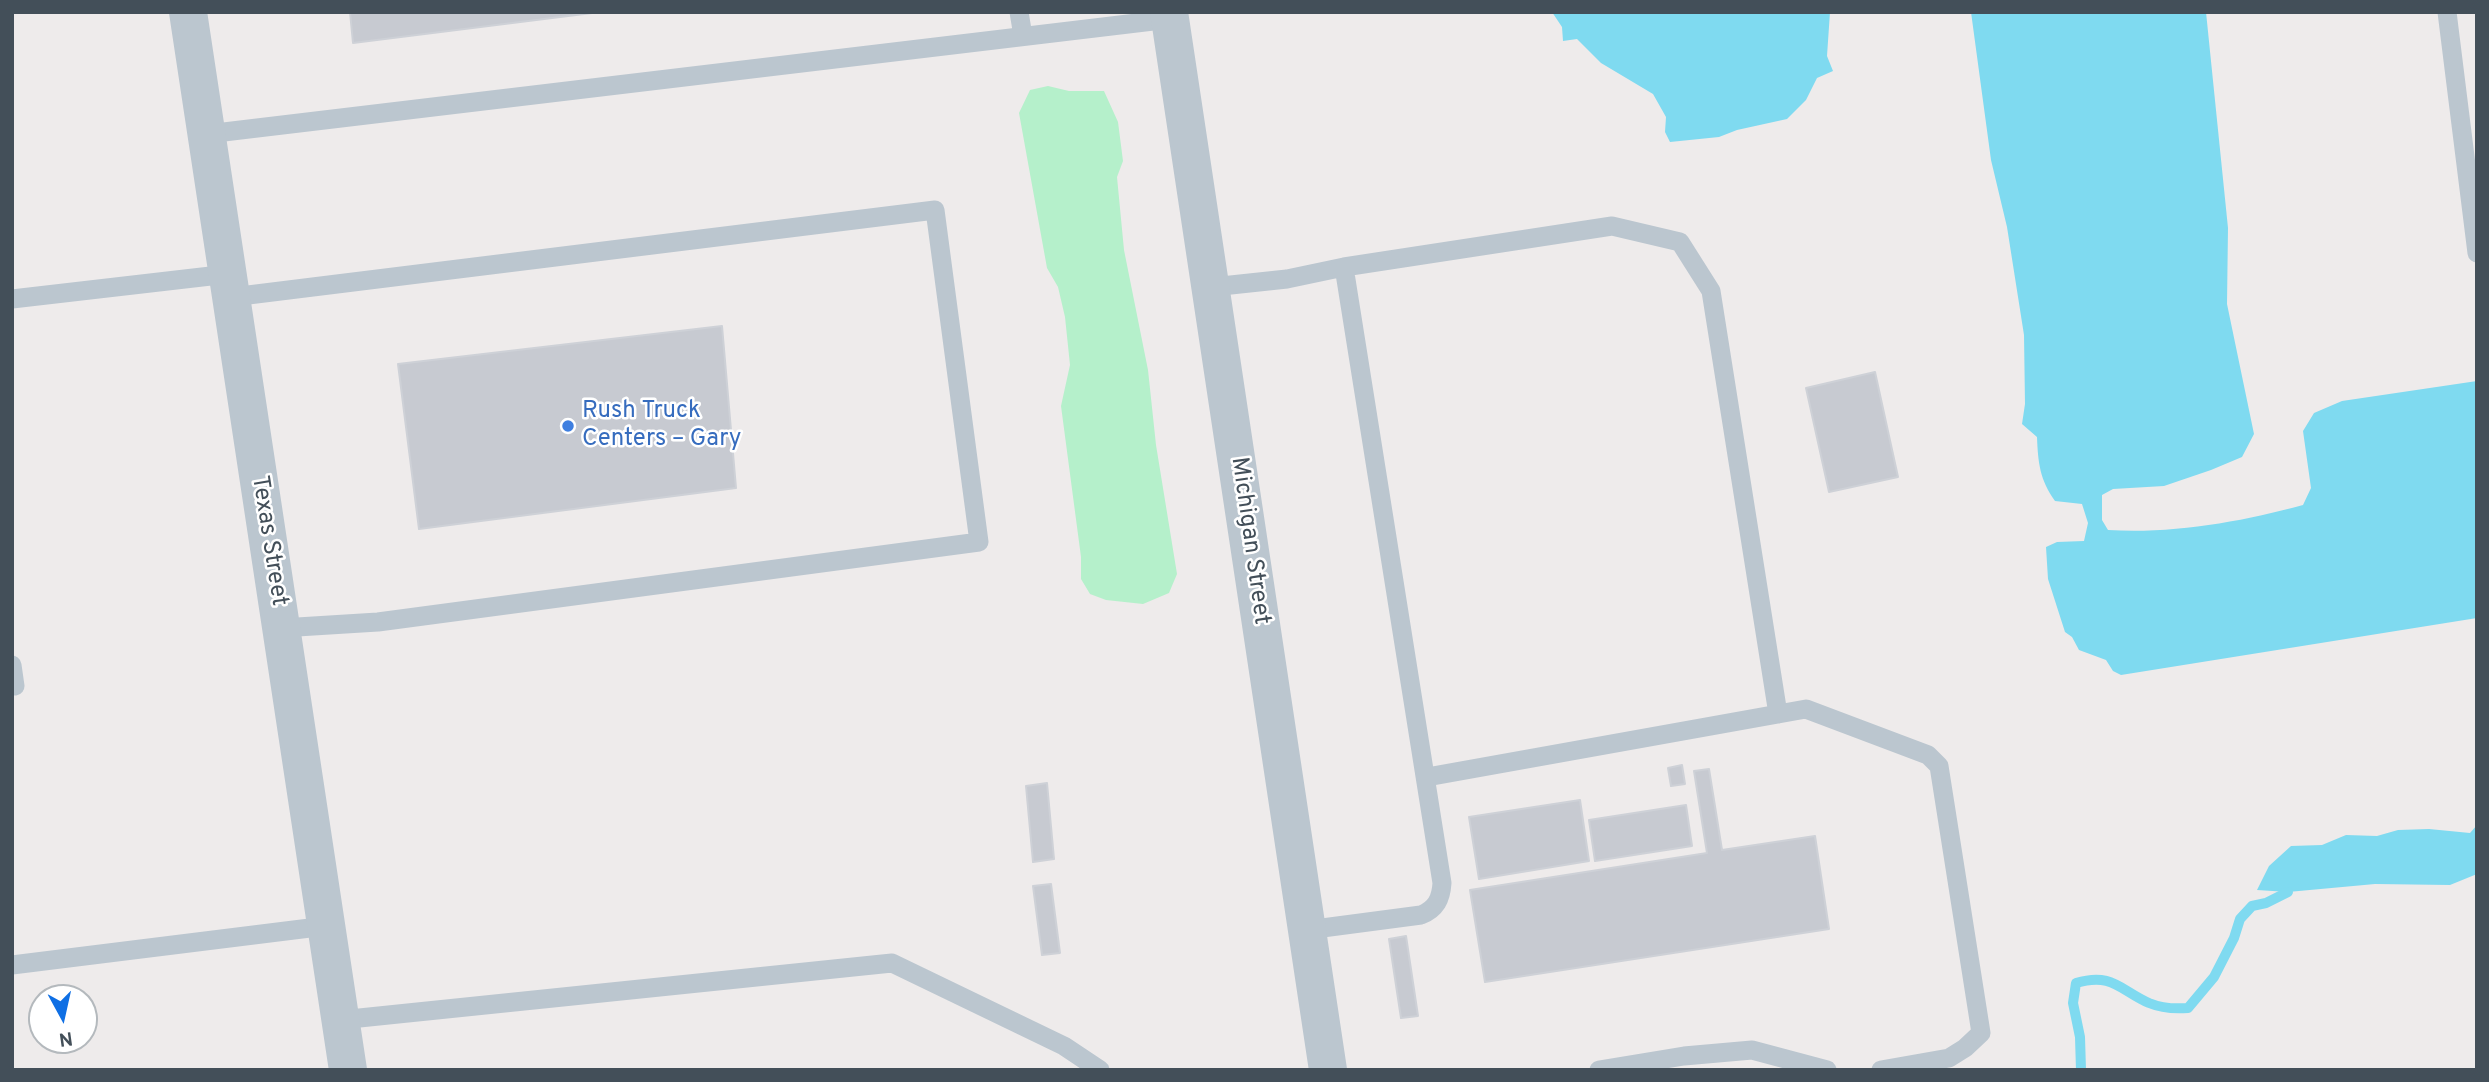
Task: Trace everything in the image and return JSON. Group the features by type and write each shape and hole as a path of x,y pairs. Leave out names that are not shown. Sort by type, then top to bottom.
{"street":[{"name":"Texas Street","path":"188,12 348,1070"},
{"name":"Michigan Street","path":"1169,15 1328,1070"}],"lane":[{"path":"1019,12 1023,36"},
{"path":"2447,12 2477,253"},
{"path":"207,134 1023,36 1169,15"},
{"path":"12,299 230,285 935,210 979,542 378,622 281,628"},
{"path":"1212,287 1287,279 1344,267 1612,226 1680,242 1711,291 1778,715"},
{"path":"1307,930 1421,915 1431,911 1441,894 1442,883 1344,267"},
{"path":"12,665 15,686 12,686"},
{"path":"1427,777 1806,709 1928,755 1939,766 1980,1034 1949,1058 1881,1070"},
{"path":"12,965 326,926"},
{"path":"340,1020 892,963 1064,1046 1100,1070"},
{"path":"1599,1070 1684,1056 1752,1050 1827,1070"}],"green space":[{"path":"1048,86 1069,91 1104,91 1118,122 1123,161 1117,177 1124,250 1148,370 1156,445 1177,574 1169,593 1143,604 1106,600 1090,594 1081,579 1081,557 1061,406 1070,365 1065,317 1058,287 1047,268 1019,113 1030,90"}],"water":[{"path":"1552,12 1830,12 1827,56 1833,71 1817,78 1806,100 1787,119 1737,130 1719,137 1670,142 1665,132 1666,117 1653,94 1601,63 1577,39 1563,41 1562,27"},
{"path":"1971,12 2206,12 2228,228 2227,304 2254,434 2242,457 2211,470 2164,486 2113,489 2102,495 2102,520 2108,530 2157,530 2206,525 2303,505 2311,488 2303,431 2314,413 2342,401 2477,381 2477,618 2121,675 2113,671 2106,660 2079,650 2072,637 2065,632 2048,579 2046,547 2057,542 2084,541 2088,523 2082,504 2055,501 2041,471 2037,437 2022,424 2025,404 2024,335 2007,227 1991,160"},
{"path":"2477,825 2477,874 2450,885 2375,884 2288,892 2257,890 2269,866 2291,846 2322,845 2346,835 2377,836 2398,830 2429,829 2470,833"}],"building":[{"path":"350,12 600,12 353,43"},
{"name":"Rush Truck Centers – Gary","path":"722,326 736,488 419,529 398,364"},
{"path":"1875,372 1898,477 1829,492 1806,388"},
{"path":"1682,765 1685,784 1671,786 1668,768"},
{"path":"1709,769 1722,850 1815,836 1829,929 1485,982 1470,890 1707,853 1694,771"},
{"path":"1047,783 1054,859 1033,862 1026,786"},
{"path":"1580,800 1589,861 1479,879 1469,817"},
{"path":"1686,805 1692,846 1595,861 1589,820"},
{"path":"1051,884 1060,953 1042,955 1033,886"},
{"path":"1406,936 1418,1016 1401,1018 1389,939"}],"waterway":[{"path":"2081,1070 2080,1037 2073,1003 2076,983 2088,980 2107,981 2154,1005 2188,1008 2214,977 2234,938 2240,919 2252,906 2266,903 2288,892"}],"place":[{"name":"Rush Truck Centers – Gary","path":"568,426"}]}
